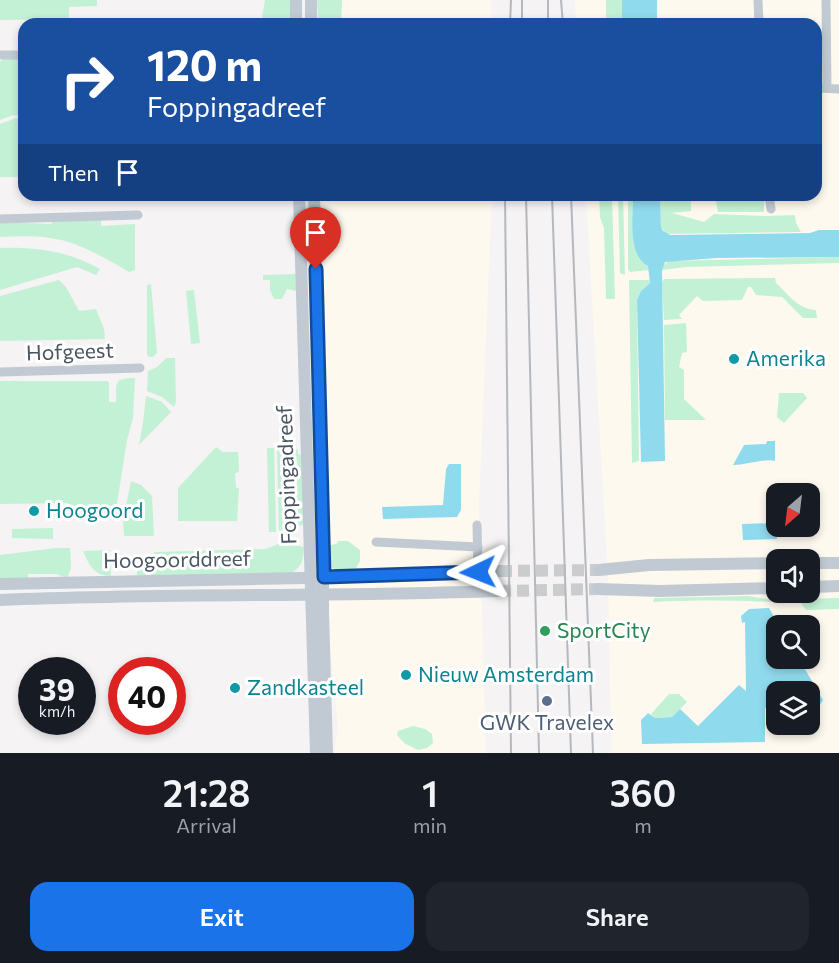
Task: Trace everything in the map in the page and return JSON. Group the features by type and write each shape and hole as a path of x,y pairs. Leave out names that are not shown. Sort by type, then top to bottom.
{"street":[{"path":"296,0 296,18"},
{"path":"311,0 311,18"},
{"path":"758,0 759,18"},
{"path":"826,0 827,88"},
{"path":"0,55 18,55"},
{"path":"822,88 839,89"},
{"name":"Foppingadreef","path":"299,201 309,577 317,594"},
{"name":"Foppingadreef","path":"314,201 324,577 317,594 314,658 321,748"},
{"path":"770,201 771,209"},
{"path":"0,219 138,215"},
{"name":"Hofgeest","path":"0,372 140,368"},
{"path":"477,525 478,572"},
{"path":"376,542 478,547"},
{"path":"599,570 650,565 766,562"},
{"path":"820,563 839,563"},
{"name":"Hoogoorddreef","path":"0,584 357,577 500,571"},
{"path":"820,587 839,586"},
{"path":"598,589 660,591 766,588"},
{"name":"Hoogoorddreef","path":"0,600 499,591"}],"shaded area":[{"path":"309,0 491,0 491,18 310,18"},
{"path":"575,0 839,0 839,753 640,753 639,747 639,753 611,753 608,580 586,201 822,201 822,18 576,18"},
{"path":"314,201 492,201 479,507 486,753 334,753 338,727 326,605"}],"green space":[{"path":"0,0 97,0 97,6 69,7 69,18 0,20"},
{"path":"265,0 290,0 291,18 262,18"},
{"path":"317,0 342,0 341,18 318,18"},
{"path":"606,0 622,0 622,18 606,18"},
{"path":"18,58 18,115 0,120 0,62 3,59"},
{"path":"18,118 18,177 0,177 0,124"},
{"path":"599,201 612,201 615,299 606,299 604,228 600,217"},
{"path":"618,201 623,201 625,275 620,273"},
{"path":"628,201 633,201 634,245 641,261 648,266 649,270 630,272 628,269"},
{"path":"660,201 691,201 691,211 672,213 704,222 714,214 795,215 801,232 666,234 661,227"},
{"path":"716,201 764,201 764,212 718,212"},
{"path":"101,219 101,226 135,224 135,270 129,272 87,249 53,238 0,237 0,222 51,224 53,221"},
{"path":"0,248 52,251 76,258 100,269 96,275 77,267 0,290"},
{"path":"839,257 839,263 686,267 662,270 662,266 669,261"},
{"path":"296,274 296,291 287,289 282,299 274,299 270,290 270,280 263,280 263,275"},
{"path":"775,278 776,283 794,301 816,310 817,318 803,318 782,297 756,295 751,287 748,287 742,300 703,301 697,296 679,315 682,319 664,320 662,282 664,279"},
{"path":"59,280 66,287 79,311 96,309 104,329 105,339 0,341 0,296"},
{"path":"629,280 649,280 650,283 641,291 637,300 639,461 632,463"},
{"path":"151,284 157,353 149,357 147,355 147,285"},
{"path":"194,290 200,343 191,344 186,291"},
{"path":"686,323 687,352 682,353 679,367 684,370 684,399 706,420 665,420 664,325"},
{"path":"166,358 175,358 176,402 174,407 162,397 147,391 148,371 157,367"},
{"path":"135,378 133,418 127,440 116,510 68,512 68,503 0,504 0,381 107,381 109,382 109,402 116,402 117,383 122,379"},
{"path":"779,393 803,393 807,398 784,423 777,417"},
{"path":"146,396 162,402 171,412 139,445 143,423"},
{"path":"216,447 223,452 238,452 239,472 235,473 236,488 239,488 237,521 178,521 178,488"},
{"path":"267,448 274,448 276,532 269,532"},
{"path":"277,449 298,449 298,454 302,455 303,524 295,531 279,531"},
{"path":"131,481 141,485 152,496 154,536 124,536 123,520"},
{"path":"53,528 53,539 12,538 12,529"},
{"path":"337,541 348,541 360,550 360,561 354,572 340,572 331,567 329,546 338,543"},
{"path":"283,542 292,542 293,545 304,547 301,563 290,574 137,577 137,562 152,561 154,552 266,549"},
{"path":"70,548 71,568 67,578 56,574 28,574 28,580 0,581 0,555"},
{"path":"110,550 111,576 96,572 83,551"},
{"path":"749,596 766,599 766,602 712,600 653,602 654,598"},
{"path":"820,598 839,598 839,609 806,610 801,603 820,603"},
{"path":"669,694 679,694 687,702 672,717 655,718 651,714"},
{"path":"413,726 425,729 432,734 433,743 427,748 418,750 404,743 397,735 398,731"}],"water":[{"path":"622,0 657,0 657,18 622,18"},
{"path":"633,201 660,201 661,227 670,235 810,233 819,230 839,230 839,257 717,258 665,262 662,270 665,461 641,462 637,300 641,291 650,283 648,266 641,261 634,245"},
{"path":"767,441 775,441 775,461 766,460 733,465 744,445 766,444"},
{"path":"449,464 461,464 461,510 457,517 383,519 382,507 443,505 446,469"},
{"path":"766,523 766,537 777,537 777,539 743,540 742,524"},
{"path":"769,608 773,615 766,615 766,669 805,669 812,681 766,681 765,742 642,744 641,720 648,713 655,718 672,717 680,709 698,726 739,685 746,691 745,622 742,623 741,616 749,609"}],"tunnel":[{"path":"500,571 599,570"},
{"path":"499,591 598,589"}],"railway":[{"path":"510,18 511,0"},
{"path":"522,0 522,18"},
{"path":"548,0 548,18"},
{"path":"561,0 562,18"},
{"path":"505,201 511,753"},
{"path":"526,201 539,753"},
{"path":"552,201 571,753"},
{"path":"571,201 593,753"}],"place":[{"name":"Amerika","path":"734,359"},
{"name":"Hoogoord","path":"34,511"},
{"name":"SportCity","path":"545,631"},
{"name":"Nieuw Amsterdam","path":"406,675"},
{"name":"Zandkasteel","path":"235,688"},
{"name":"GWK Travelex","path":"547,701"}],"route":[{"path":"316,269 324,577 478,572"}]}
